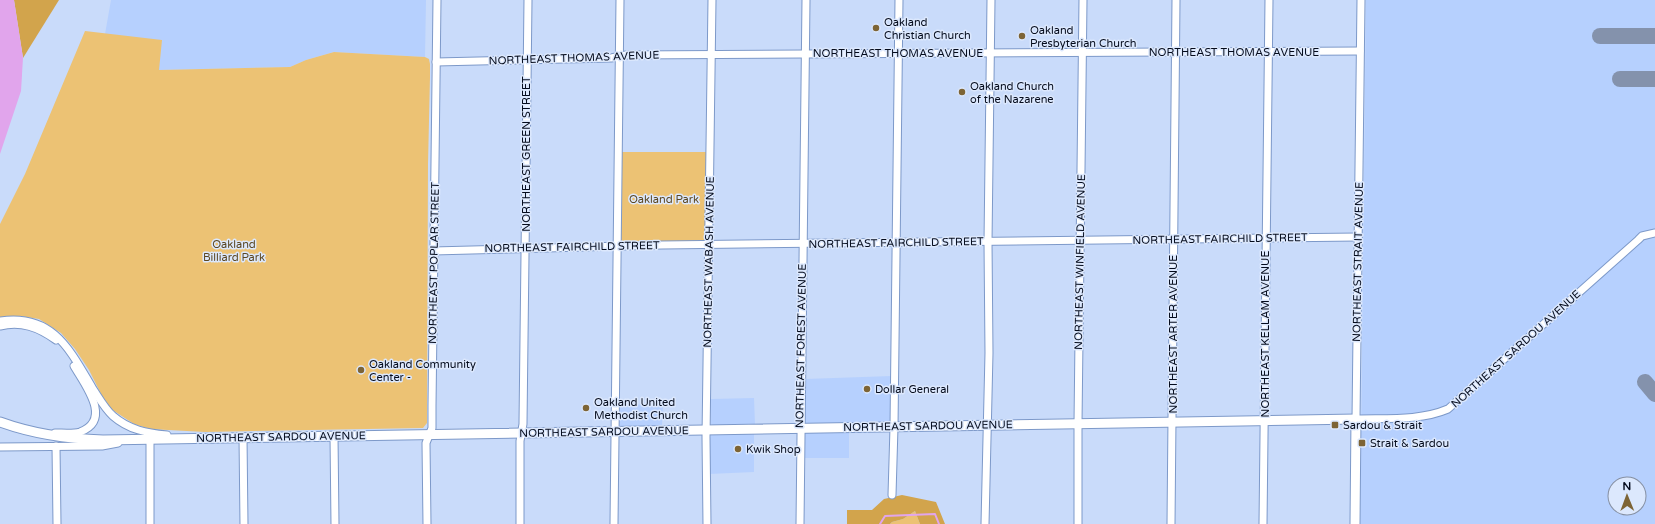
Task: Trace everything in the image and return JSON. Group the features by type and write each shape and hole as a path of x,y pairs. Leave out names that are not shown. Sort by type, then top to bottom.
{"main road":[{"name":"NORTHEAST SARDOU AVENUE","path":"0,422 38,433 74,439 134,440 150,437 195,438 429,435 1356,419"},
{"name":"NORTHEAST STRAIT AVENUE","path":"1356,419 1356,524"}],"street":[{"name":"NORTHEAST POPLAR STREET","path":"427,524 426,443 432,428 437,0"},
{"name":"NORTHEAST GREEN STREET","path":"520,524 520,440 524,416 528,0"},
{"path":"614,524 620,0"},
{"name":"NORTHEAST WABASH AVENUE","path":"707,524 712,0"},
{"name":"NORTHEAST FOREST AVENUE","path":"800,524 806,0"},
{"path":"892,495 897,243 899,0"},
{"path":"984,524 989,353 988,242 991,0"},
{"name":"NORTHEAST WINFIELD AVENUE","path":"1078,524 1083,0"},
{"name":"NORTHEAST ARTER AVENUE","path":"1171,524 1176,0"},
{"name":"NORTHEAST KELLAM AVENUE","path":"1263,524 1269,0"},
{"name":"NORTHEAST STRAIT AVENUE","path":"1356,419 1361,0"},
{"name":"NORTHEAST THOMAS AVENUE","path":"436,62 609,58 626,55 1360,51"},
{"name":"NORTHEAST SARDOU AVENUE","path":"1356,419 1416,417 1432,415 1448,409 1642,236 1655,233"},
{"name":"NORTHEAST FAIRCHILD STREET","path":"433,251 618,246 1358,237"},
{"path":"0,321 19,319 41,325 51,330 67,345 108,411 128,426 150,437 150,524"},
{"path":"0,326 13,324 25,325 37,328 56,340 71,360 93,399 96,418 87,428 79,432 38,433"},
{"path":"334,436 336,524"},
{"path":"243,437 244,524"},
{"name":"NORTHEAST SARDOU AVENUE","path":"0,447 102,446 134,440"},
{"path":"56,446 57,524"}],"shaded area":[{"path":"0,0 14,0 23,58 21,91 0,154"},
{"path":"14,0 59,0 23,58"},
{"path":"111,0 426,0 425,57 334,52 306,60 290,67 158,70 105,34"},
{"path":"1366,0 1655,0 1655,524 1360,524"},
{"path":"892,376 891,416 890,420 886,423 805,423 805,379"},
{"path":"754,398 755,425 711,424 711,399"},
{"path":"663,404 662,426 623,427 619,424 619,405"},
{"path":"808,432 849,432 849,458 803,458 804,434"},
{"path":"754,433 754,472 709,474 711,435"},
{"path":"902,495 936,502 945,524 920,524 915,511 903,519 890,524 847,524 847,510 872,510 884,499"}],"green space":[{"name":"Oakland Billiard Park","path":"85,31 162,40 159,70 290,67 306,60 334,52 425,57 429,59 427,423 423,428 205,432 150,429 134,424 111,409 101,394 89,370 75,349 61,333 39,319 20,316 0,318 0,224 25,174"},
{"name":"Oakland Park","path":"619,152 710,152 709,245 618,246"},
{"path":"915,511 920,524 890,524 903,519"}],"waterway":[{"path":"880,524 885,516 935,514 939,524"}],"taxiway":[{"path":"1600,36 1655,36"},
{"path":"1620,79 1655,79"},
{"path":"1645,382 1655,394"}],"place":[{"name":"Oakland Christian Church","path":"876,28"},
{"name":"Oakland Presbyterian Church","path":"1022,36"},
{"name":"Oakland Church of the Nazarene","path":"962,92"},
{"name":"Oakland Community Center -","path":"361,370"},
{"name":"Dollar General","path":"867,389"},
{"name":"Oakland United Methodist Church","path":"586,408"},
{"name":"Sardou & Strait","path":"1335,425"},
{"name":"Strait & Sardou","path":"1362,443"},
{"name":"Kwik Shop","path":"738,449"}]}
